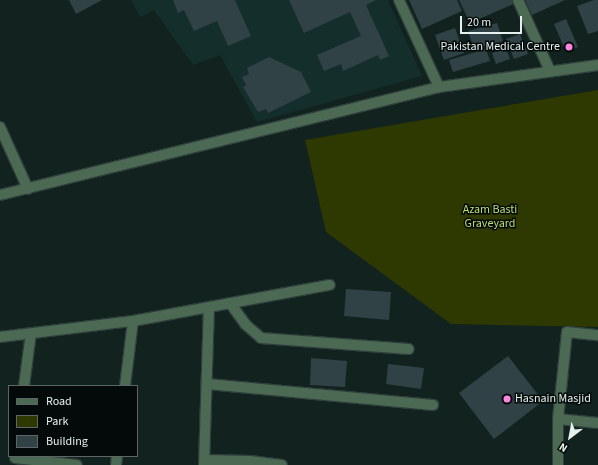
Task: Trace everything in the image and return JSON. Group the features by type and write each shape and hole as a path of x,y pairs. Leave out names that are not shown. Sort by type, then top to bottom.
{"street":[{"path":"399,0 439,87"},
{"path":"518,0 550,71"},
{"path":"0,195 439,87 598,65"},
{"path":"0,128 28,189"},
{"path":"0,337 133,321 330,285"},
{"path":"230,303 245,324 261,338 409,349"},
{"path":"209,307 205,463 250,461 282,465"},
{"path":"125,385 133,321"},
{"path":"558,465 558,419 567,332 598,335"},
{"path":"24,385 31,333"},
{"path":"207,384 433,405"},
{"path":"558,419 598,423"},
{"path":"15,460 77,465"}],"shaded area":[{"path":"131,0 388,0 422,76 257,122 220,55 193,65 154,10 140,17"}],"green space":[{"name":"Azam Basti Graveyard","path":"598,90 598,327 451,324 326,232 305,140"}],"building":[{"path":"69,0 102,0 76,14"},
{"path":"173,0 235,0 251,36 228,46 217,21 194,31 184,10 178,13"},
{"path":"289,0 376,0 366,5 389,56 380,60 378,55 343,71 341,64 324,71 317,55 361,36 350,12 304,33"},
{"path":"409,0 457,0 462,11 422,29"},
{"path":"459,0 515,0 516,3 470,23"},
{"path":"525,0 565,0 532,15"},
{"path":"598,0 598,31 588,34 577,6"},
{"name":"Pakistan Medical Centre","path":"566,19 578,47 566,52 554,24"},
{"path":"497,23 503,41 474,49 468,31"},
{"path":"455,28 464,53 444,60 435,35"},
{"path":"520,34 528,54 514,59 506,39"},
{"path":"506,48 510,59 496,64 492,53"},
{"path":"486,49 490,61 453,72 449,60"},
{"path":"269,57 301,72 311,92 268,113 266,109 258,112 243,87 246,85 242,77 249,74 247,68"},
{"path":"346,289 391,292 389,320 344,316"},
{"path":"508,356 543,401 494,439 459,393"},
{"path":"311,358 347,361 345,387 310,385"},
{"path":"388,364 424,368 421,389 386,384"}],"place":[{"name":"Pakistan Medical Centre","path":"569,47"},
{"name":"Hasnain Masjid","path":"507,399"}]}
